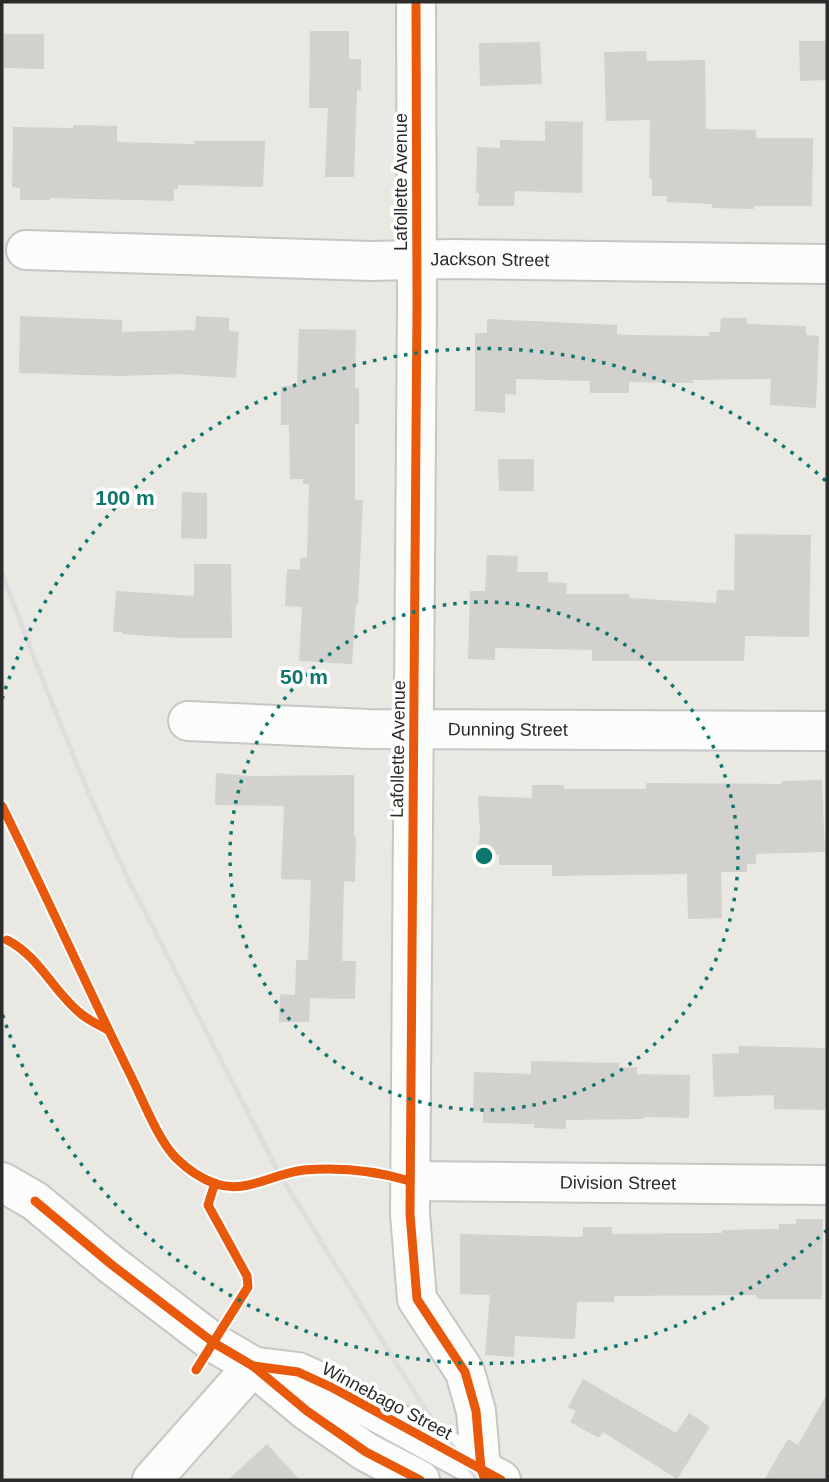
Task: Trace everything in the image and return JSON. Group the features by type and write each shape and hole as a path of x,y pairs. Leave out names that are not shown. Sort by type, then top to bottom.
{"street":[{"name":"Lafollette Avenue","path":"416,2 417,259 410,1214 417,1299 465,1372 489,1476"},
{"name":"Jackson Street","path":"26,250 371,261 417,259 827,264"},
{"name":"Dunning Street","path":"188,721 414,729 827,731"},
{"name":"Winnebago Street","path":"2,1153 35,1201"},
{"name":"Division Street","path":"410,1181 827,1185"},
{"name":"Winnebago Street","path":"2,1182 35,1201 112,1265 214,1343 253,1366 307,1411 366,1452 420,1480"},
{"name":"Winnebago Street","path":"253,1366 298,1372 333,1388 489,1476"},
{"path":"152,1480 253,1366"}],"building":[{"path":"310,31 349,31 349,59 361,59 361,90 357,90 354,177 325,177 328,108 309,108"},
{"path":"4,34 44,34 44,69 4,68"},
{"path":"799,41 827,41 827,80 800,81"},
{"path":"540,42 542,84 480,86 479,43"},
{"path":"646,51 647,61 705,60 706,129 756,130 756,138 813,138 812,206 712,208 712,204 667,202 667,196 652,196 652,178 649,178 650,120 606,121 604,52"},
{"path":"545,121 583,122 582,193 515,191 514,206 478,206 477,147 500,148 500,140 545,141"},
{"path":"73,125 117,126 117,142 194,144 194,141 265,141 263,187 178,185 178,189 174,189 174,201 50,198 20,200 20,188 12,187 13,127 73,128"},
{"path":"20,316 122,320 122,332 195,330 196,316 229,318 229,331 239,332 236,378 178,374 121,376 19,373"},
{"path":"721,318 747,318 747,324 806,326 806,335 819,336 816,408 770,405 771,379 693,380 693,383 629,382 629,393 590,393 590,381 516,379 516,395 505,394 505,413 475,411 475,333 487,333 487,319 617,325 617,334 629,335 709,336 709,332 720,332"},
{"path":"299,329 356,330 355,388 359,388 359,424 355,424 355,500 363,500 352,664 299,661 302,607 285,606 287,569 300,570 300,558 307,558 309,484 303,484 303,479 290,479 289,425 281,425 281,386 297,386"},
{"path":"498,459 534,459 534,491 499,491"},
{"path":"182,492 207,493 207,539 181,538"},
{"path":"735,534 811,535 809,637 745,636 744,661 592,661 592,650 495,648 495,660 468,659 470,591 485,591 487,555 518,556 517,572 548,572 548,582 567,583 566,594 629,594 629,598 716,603 717,590 734,590"},
{"path":"194,564 231,564 232,638 180,638 113,632 116,591 194,596"},
{"path":"216,773 249,776 354,775 355,882 344,881 342,961 356,961 355,999 310,998 309,1022 279,1022 280,994 295,995 296,960 308,960 311,880 281,879 284,806 215,805"},
{"path":"822,780 825,852 756,854 756,864 747,864 747,872 721,872 722,918 688,919 687,874 552,876 552,865 499,865 499,855 478,853 478,796 532,798 532,785 564,785 564,789 646,789 646,783 782,784 782,781"},
{"path":"739,1046 825,1048 825,1110 774,1109 774,1095 714,1097 712,1054 739,1053"},
{"path":"531,1061 619,1063 619,1068 637,1067 637,1074 690,1075 689,1118 566,1120 566,1129 534,1128 534,1124 483,1123 483,1111 473,1111 474,1072 531,1074"},
{"path":"796,1219 823,1219 822,1299 757,1299 756,1295 614,1296 614,1302 577,1302 575,1339 515,1336 514,1357 485,1355 490,1295 460,1294 460,1234 578,1237 583,1236 583,1227 612,1227 612,1234 722,1233 722,1230 779,1229 779,1224 796,1224"},
{"path":"583,1379 676,1433 689,1413 710,1427 677,1479 603,1432 597,1437 570,1422 576,1411 568,1407"},
{"path":"827,1394 827,1480 764,1480 788,1439 798,1445"},
{"path":"267,1444 300,1480 228,1480"}],"railway":[{"path":"2,573 88,792 128,879 280,1175 424,1408 478,1480"}],"cycle path":[{"path":"416,2 417,306 410,1214 417,1299 465,1372 476,1411 481,1469 485,1480"},
{"path":"2,806 150,1116 162,1140 180,1162 205,1179 227,1186 250,1185 293,1172 317,1169 371,1172 410,1181"},
{"path":"7,940 28,955 80,1013 108,1030"},
{"path":"196,1370 248,1287 247,1276 208,1205 215,1183"},
{"path":"35,1201 112,1265 214,1343 253,1366 307,1411 366,1452 420,1480"},
{"path":"253,1366 298,1372 333,1388 501,1480"}]}
